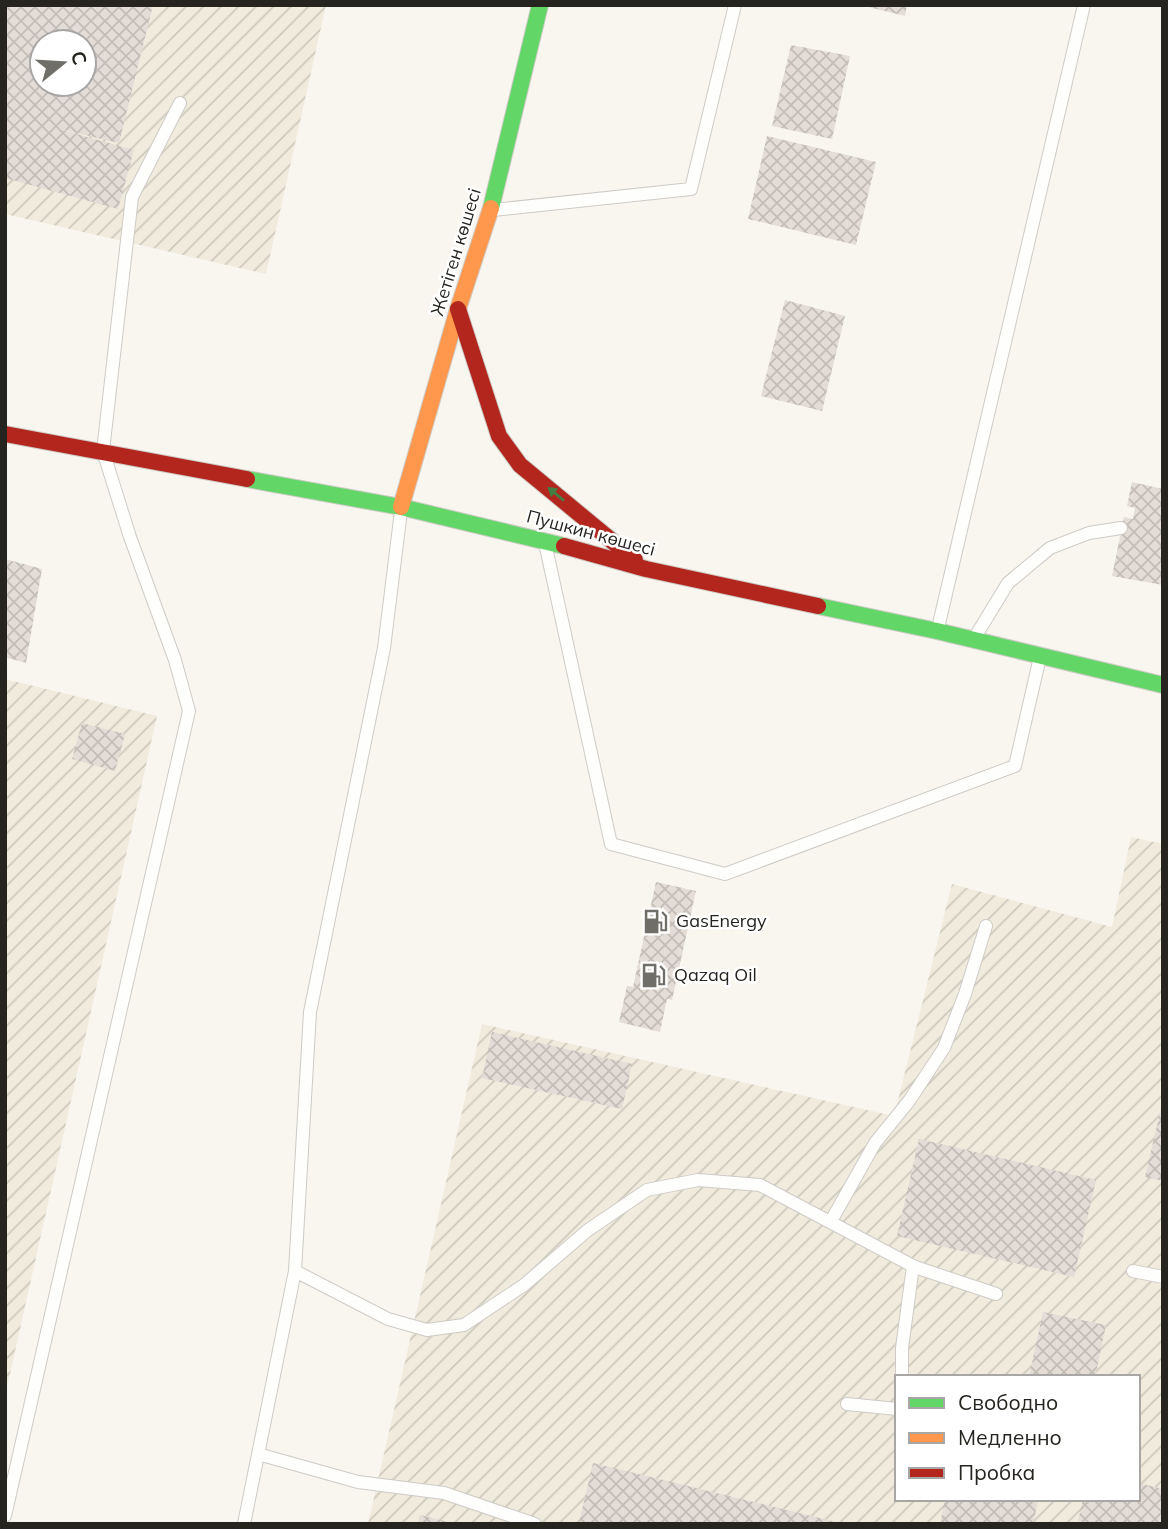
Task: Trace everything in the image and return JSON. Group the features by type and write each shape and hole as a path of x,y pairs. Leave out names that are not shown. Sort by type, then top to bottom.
{"main road":[{"name":"Жетіген көшесі","path":"401,507 458,309 490,211 540,5"},
{"path":"458,309 499,436 506,446 520,464 646,569"},
{"name":"Пушкин көшесі","path":"5,434 401,507 544,540 646,569 937,631 1163,685"}],"lane":[{"path":"490,211 691,189 735,5"},
{"path":"937,631 1084,5"},
{"path":"5,1516 189,711 175,660 130,537 103,451 132,197 180,103"},
{"path":"244,1524 295,1271 310,1012 384,648 401,507"},
{"path":"973,640 1008,583 1050,548 1089,533 1121,528"},
{"path":"544,540 611,844 726,874 1015,766 1040,656"},
{"path":"831,1221 875,1143 909,1101 944,1048 965,994 986,926"},
{"path":"295,1271 388,1319 427,1330 464,1325 524,1285 588,1230 647,1190 698,1180 760,1185 914,1266 996,1294"},
{"path":"902,1375 901,1348 914,1266"},
{"path":"1133,1271 1163,1277"},
{"path":"847,1404 895,1409"},
{"path":"258,1454 358,1482 444,1493 534,1524"}],"shaded area":[{"path":"5,5 326,5 266,274 5,214"},
{"path":"5,679 157,716 5,1396"},
{"path":"1131,837 1163,844 1163,1524 368,1524 482,1024 894,1116 952,884 1112,927"}],"building":[{"path":"5,5 153,5 119,143 55,128 134,150 118,209 5,178"},
{"path":"860,5 907,5 905,16"},
{"path":"791,45 850,56 832,139 772,126"},
{"path":"767,136 876,162 856,245 748,219"},
{"path":"785,300 845,316 822,411 761,396"},
{"path":"1132,482 1163,489 1163,585 1112,576 1124,517 1133,519 1135,508 1127,506"},
{"path":"5,559 42,569 26,663 5,657"},
{"path":"82,723 125,734 115,771 72,759"},
{"path":"656,882 696,891 672,1000 667,999 660,1032 619,1022 627,986 633,987"},
{"path":"492,1032 632,1064 622,1109 482,1078"},
{"path":"1163,1104 1163,1181 1145,1177"},
{"path":"919,1139 1096,1180 1074,1277 897,1236"},
{"path":"1043,1312 1106,1325 1095,1375 1029,1375"},
{"path":"593,1463 840,1523 579,1523"},
{"path":"1140,1483 1163,1489 1163,1524 1092,1524 1078,1521 1083,1501 1140,1501"},
{"path":"945,1501 1038,1501 1033,1524 940,1524"},
{"path":"420,1515 453,1523 453,1524 418,1524"}],"traffic: fast":[{"path":"491,208 540,5"},
{"path":"247,479 401,507 564,546"},
{"path":"818,606 937,631 1163,685"}],"traffic: slow":[{"path":"401,507 458,309 491,208"}],"traffic: jam":[{"path":"458,309 499,436 520,465 635,560"},
{"path":"5,434 247,479"},
{"path":"564,546 646,569 818,606"}],"place":[{"name":"GasEnergy","path":"656,921"},
{"name":"Qazaq Oil","path":"654,975"}]}
